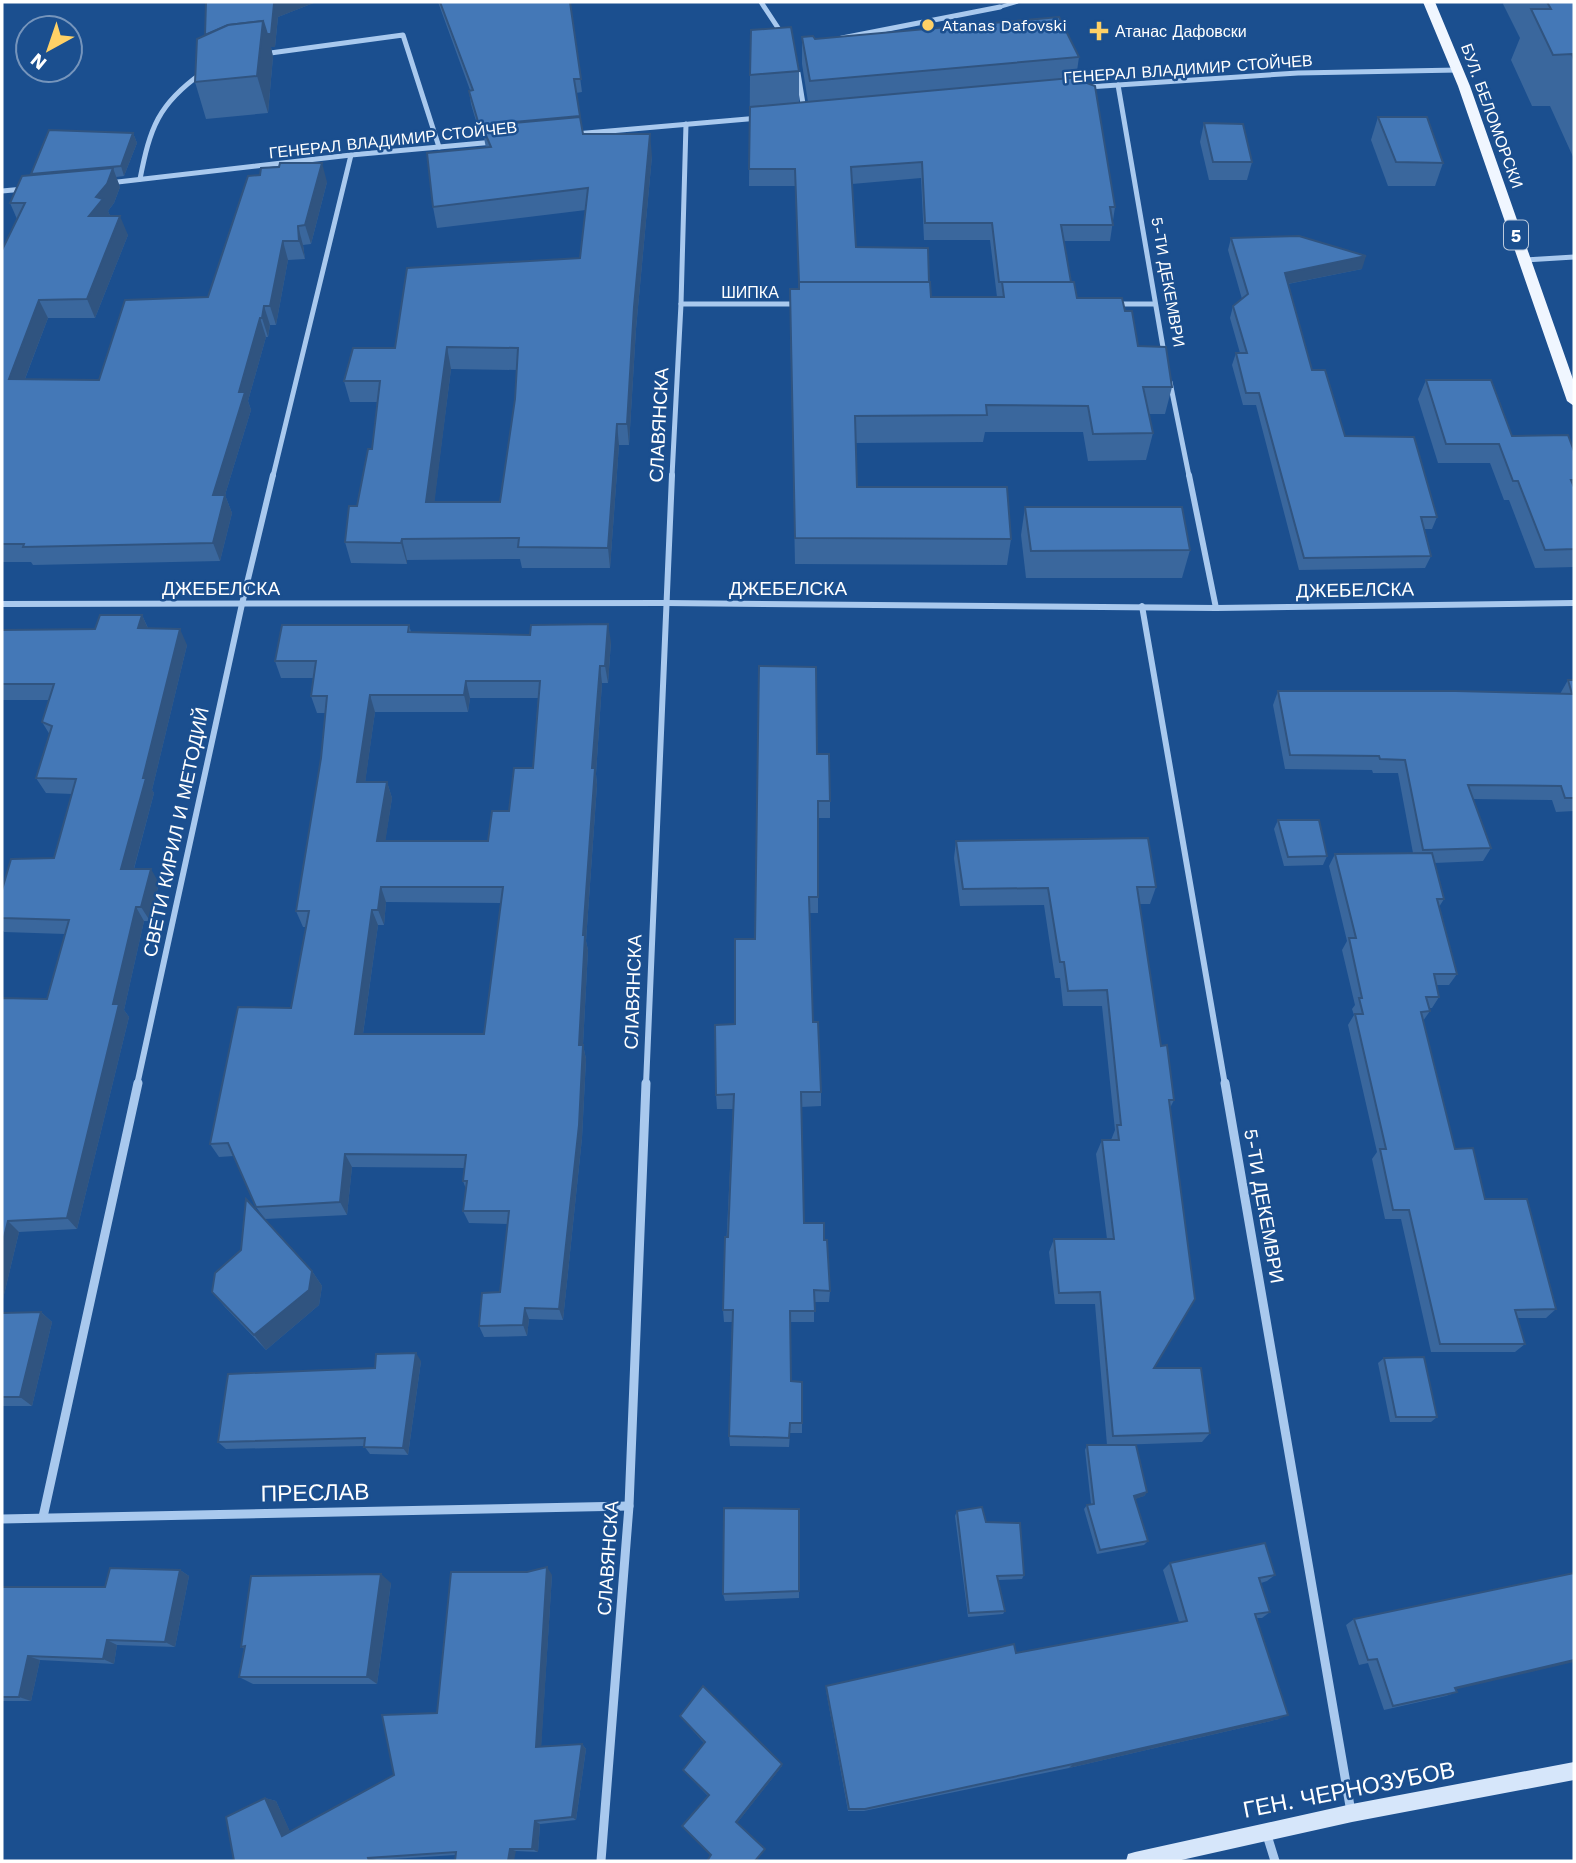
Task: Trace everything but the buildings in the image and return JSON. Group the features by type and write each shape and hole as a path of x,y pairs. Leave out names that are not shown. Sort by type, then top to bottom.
{"main road":[{"name":"БУЛ. БЕЛОМОРСКИ","path":"1429,2 1458,70 1574,401"}],"street":[{"path":"761,2 786,40"},
{"path":"834,40 1000,7"},
{"path":"251,55 403,35 439,147"},
{"path":"791,115 805,114 796,63"},
{"name":"ГЕНЕРАЛ ВЛАДИМИР СТОЙЧЕВ","path":"1077,88 1298,73 1458,70"},
{"path":"139,179 150,128 163,105 179,88 204,72"},
{"name":"5-ТИ ДЕКЕМВРИ","path":"1118,85 1165,357"},
{"path":"562,135 765,117"},
{"name":"СЛАВЯНСКА","path":"601,1861 628,1506 665,603 681,304 686,124"},
{"name":"ГЕНЕРАЛ ВЛАДИМИР СТОЙЧЕВ","path":"105,183 508,140"},
{"name":"СВЕТИ КИРИЛ И МЕТОДИЙ","path":"43,1517 242,604 351,155"},
{"path":"2,191 35,189"},
{"path":"1525,260 1574,257"},
{"name":"ШИПКА","path":"681,304 807,304"},
{"path":"1113,304 1154,304"},
{"name":"5-ТИ ДЕКЕМВРИ","path":"1168,370 1216,608"},
{"name":"ДЖЕБЕЛСКА","path":"2,604 665,603 1216,608 1574,603"},
{"name":"5-ТИ ДЕКЕМВРИ","path":"1142,606 1352,1813"},
{"name":"ПРЕСЛАВ","path":"2,1519 628,1506"},
{"name":"ГЕН. ЧЕРНОЗУБОВ","path":"1135,1861 1352,1813 1574,1771"},
{"path":"1266,1831 1275,1861"}],"lane":[{"path":"1000,7 1017,2"}],"place":[{"name":"Atanas Dafovski","path":"928,25"},
{"name":"Атанас Дафовски","path":"1099,31"}]}
